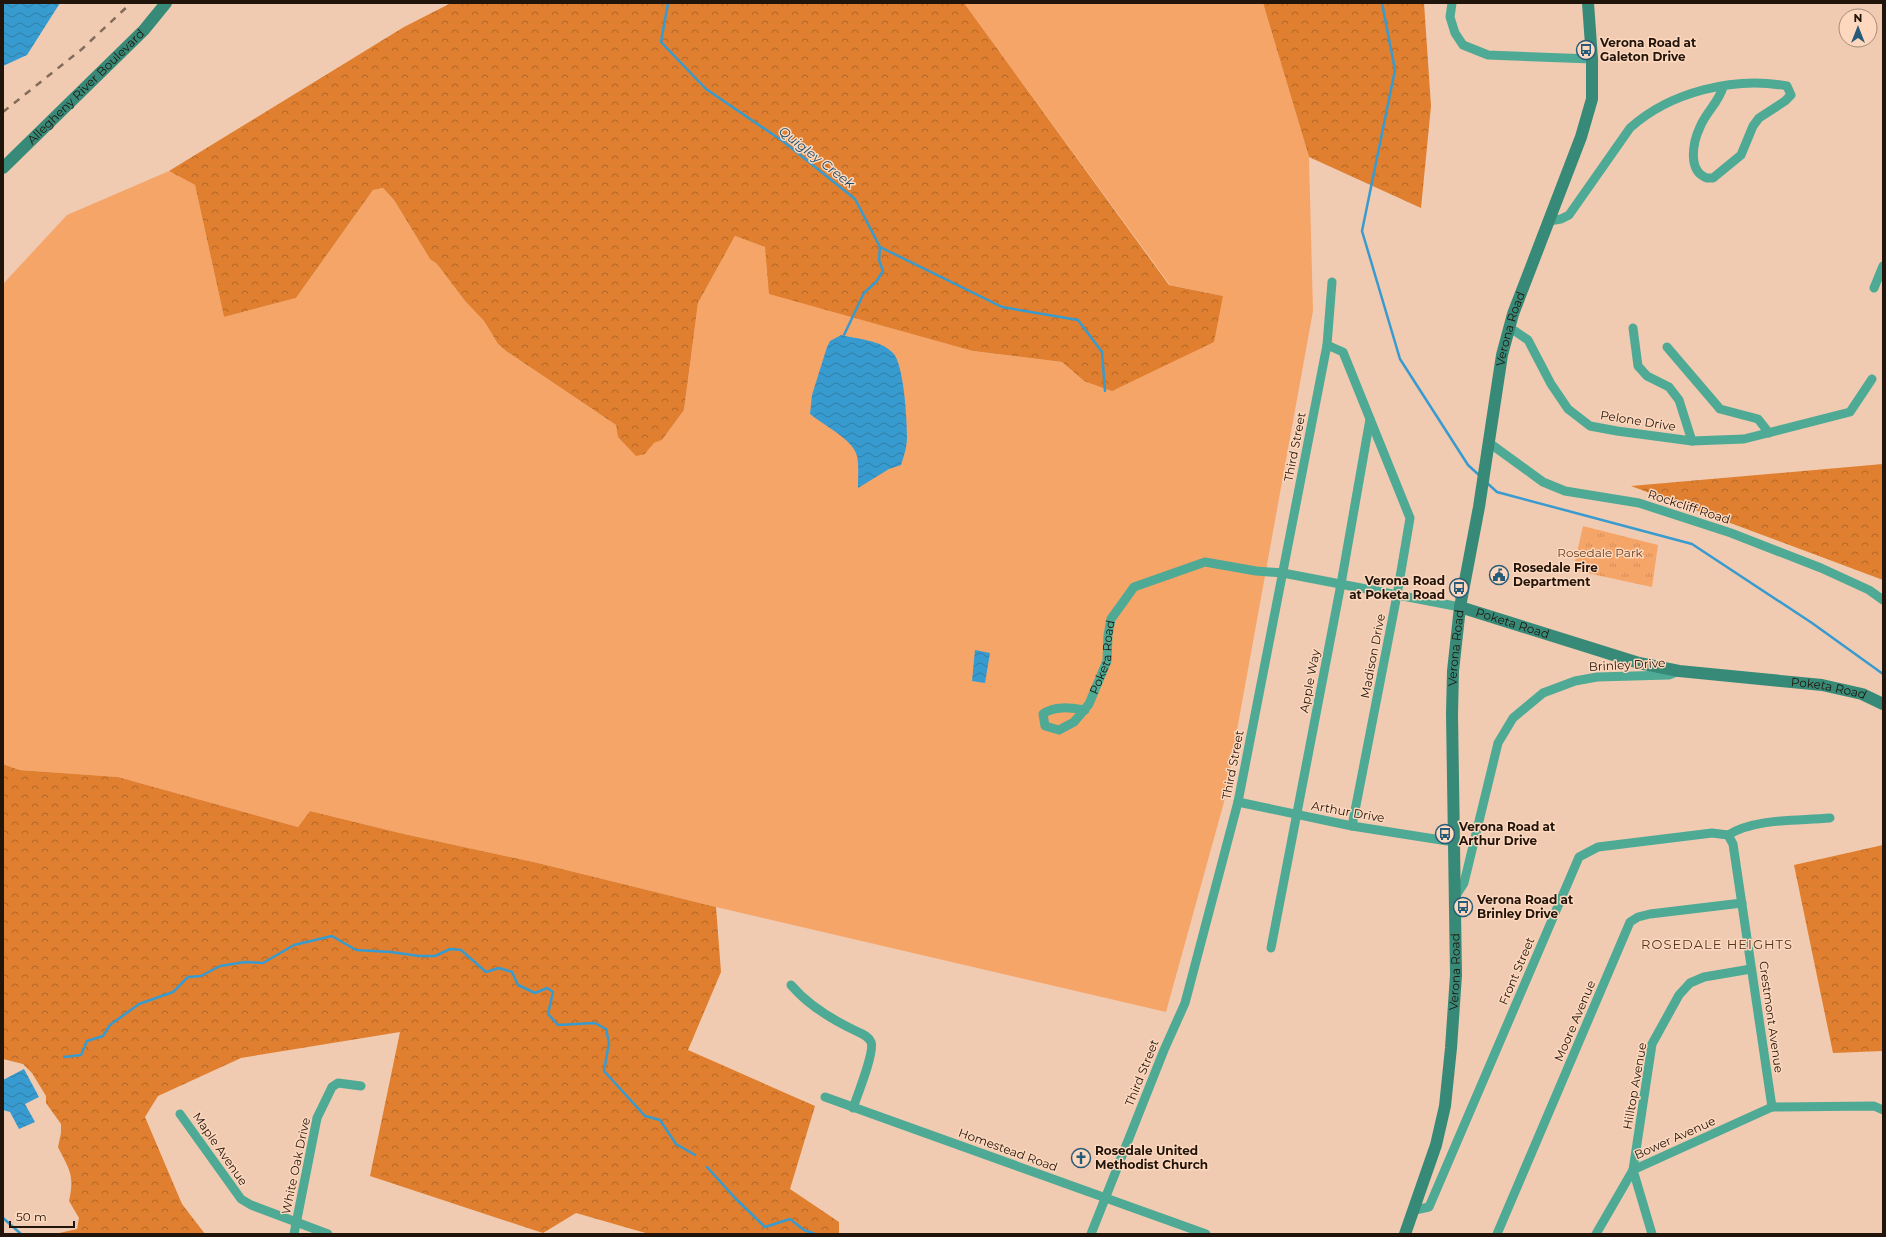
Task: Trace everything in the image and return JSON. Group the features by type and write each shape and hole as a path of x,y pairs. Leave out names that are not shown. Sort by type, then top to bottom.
{"street":[{"name":"Allegheny River Boulevard","path":"3,168 144,30 166,3"},
{"path":"1452,3 1450,17 1455,33 1463,45 1488,55 1592,59"},
{"name":"Verona Road","path":"1405,1234 1415,1210 1436,1145 1445,1106 1456,975 1452,670 1460,607 1479,507 1502,355 1510,327 1581,137 1592,99 1592,59 1588,3"},
{"path":"1549,221 1561,219 1569,215 1611,153 1630,128 1639,120 1664,104 1684,95 1723,87 1745,83 1777,84 1787,86 1791,95 1785,101 1759,118 1753,126 1741,155 1714,178 1707,178 1697,172 1693,163 1695,144 1700,127 1721,94 1723,87"},
{"path":"1874,288 1883,266"},
{"name":"Third Street","path":"1091,1234 1164,1050 1185,1003 1238,802 1327,345 1332,282"},
{"name":"Pelone Drive","path":"1510,327 1528,340 1551,384 1568,408 1590,426 1617,432 1692,441 1744,439 1850,412 1872,378"},
{"name":"Pelone Drive","path":"1633,328 1638,366 1648,376 1669,387 1679,400 1692,441"},
{"name":"Madison Drive","path":"1327,345 1343,352 1410,518 1397,595 1352,826"},
{"path":"1666,347 1720,409 1758,419 1769,433"},
{"name":"Apple Way","path":"1271,948 1295,815 1341,584 1370,419"},
{"name":"Rockcliff Road","path":"1488,442 1543,482 1565,491 1638,503 1731,533 1821,568 1869,590 1883,600"},
{"name":"Poketa Road","path":"1085,710 1108,661 1108,635 1111,619 1134,587 1205,562 1341,584 1460,607 1639,663 1679,671 1803,682 1862,694 1883,704"},
{"name":"Brinley Drive","path":"1455,898 1464,883 1498,743 1513,718 1543,693 1575,681 1597,677 1669,675 1679,671"},
{"name":"Arthur Drive","path":"1238,802 1352,826 1454,842"},
{"name":"Front Street","path":"1415,1210 1429,1207 1579,857 1598,847 1712,833 1728,835 1738,829 1751,825 1830,818"},
{"name":"Crestmont Avenue","path":"1728,835 1733,844 1772,1107"},
{"name":"Moore Avenue","path":"1497,1234 1630,922 1638,917 1650,914 1742,903"},
{"name":"Hilltop Avenue","path":"1633,1170 1652,1044 1679,995 1690,983 1704,977 1751,969"},
{"path":"792,985 799,994 817,1009 862,1034 871,1042 872,1048 869,1061 854,1108"},
{"name":"White Oak Drive","path":"294,1234 317,1118 332,1087 338,1083 362,1086"},
{"name":"Homestead Road","path":"825,1097 1206,1234"},
{"path":"1772,1107 1874,1106 1883,1110"},
{"name":"Bower Avenue","path":"1596,1234 1633,1170 1772,1107"},
{"name":"Maple Avenue","path":"180,1114 241,1199 250,1205 328,1234"},
{"path":"1633,1170 1652,1234"}],"green space":[{"path":"451,3 964,3 1169,285 1223,296 1214,342 1112,391 1084,381 1062,362 973,351 769,294 765,247 735,236 698,303 684,410 662,440 654,443 645,454 636,456 618,437 616,425 506,351 498,344 484,321 465,301 437,264 430,259 394,200 383,188 373,190 296,298 224,317 195,185 169,171 404,27"},
{"path":"964,3 1263,3 1309,157 1313,311 1224,802 1166,1012 716,907 538,863 404,834 310,811 298,827 118,777 19,770 3,764 3,284 67,215 169,171 195,185 224,317 296,298 373,190 383,188 394,200 430,259 437,264 465,301 484,321 498,344 506,351 616,425 617,430 645,454 654,443 662,440 684,410 698,303 735,236 765,247 973,351 1062,362 1084,381 1223,296 1170,285"},
{"path":"1263,3 1424,3 1431,106 1421,208 1309,157"},
{"path":"1883,464 1883,580 1631,486"},
{"name":"Rosedale Park","path":"1583,526 1658,545 1652,587 1573,570"},
{"path":"3,764 19,770 118,777 298,827 310,811 404,834 538,863 716,907 721,972 688,1050 815,1106 790,1189 839,1222 839,1234 649,1234 576,1213 543,1233 370,1176 400,1032 241,1058 158,1096 145,1117 182,1204 205,1234 55,1234 77,1229 79,1218 69,1201 71,1192 70,1172 58,1147 61,1124 46,1103 46,1096 32,1073 23,1064 3,1059"},
{"path":"1883,845 1883,1051 1833,1053 1794,865"}],"water":[{"path":"3,3 60,3 27,55 3,66"},
{"path":"841,335 882,345 893,353 900,368 904,393 907,441 901,465 889,469 858,488 858,463 854,450 844,438 810,414 812,395 827,347 830,341"},
{"path":"975,650 990,653 985,683 972,681"},
{"path":"24,1069 39,1097 25,1104 35,1122 19,1129 10,1112 3,1110 3,1080"}],"waterway":[{"name":"Quigley Creek","path":"668,3 661,42 706,89 784,142 855,199 880,247 1002,307 1078,320 1102,352 1105,391"},
{"path":"1382,3 1395,70 1362,231 1400,359 1468,465 1480,476"},
{"path":"844,335 864,293 876,282 883,271 879,260 880,247"},
{"path":"1486,482 1497,492 1692,544 1812,623 1883,674"},
{"path":"64,1057 81,1055 87,1041 103,1036 110,1025 139,1004 173,992 188,977 201,976 220,966 245,962 263,963 294,945 332,936 356,950 391,952 419,956 435,956 450,949 461,950 486,972 499,968 512,972 518,985 535,993 547,988 553,992 548,1014 558,1025 595,1023 606,1029 609,1043 604,1071 645,1116 660,1120 676,1144 695,1155"},
{"path":"707,1167 735,1198 765,1227 790,1219 804,1230 815,1234"},
{"path":"3,1218 21,1234"}],"railway":[{"path":"3,112 82,49 131,3"}],"place":[{"name":"Verona Road at Galeton Drive","path":"1586,50"},
{"name":"Rosedale Fire Department","path":"1499,575"},
{"name":"Verona Road at Poketa Road","path":"1459,588"},
{"name":"Verona Road at Arthur Drive","path":"1445,834"},
{"name":"Verona Road at Brinley Drive","path":"1463,907"},
{"name":"Rosedale United Methodist Church","path":"1081,1158"}],"district":[{"name":"ROSEDALE HEIGHTS","path":"1717,944"}]}
